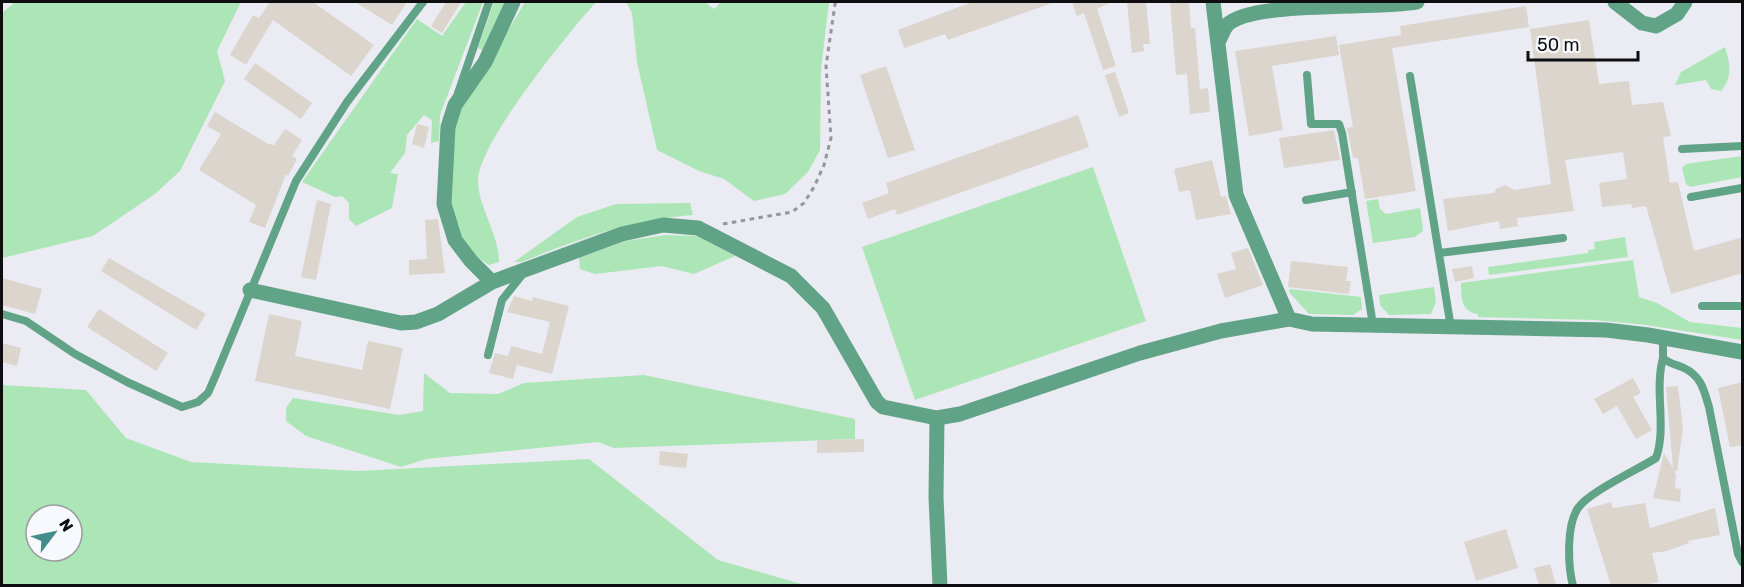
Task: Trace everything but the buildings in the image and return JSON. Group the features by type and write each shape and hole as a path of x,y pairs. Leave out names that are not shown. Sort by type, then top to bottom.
{"street":[{"path":"492,282 471,261 455,240 444,204 448,127 455,105 485,62 513,2"},
{"path":"1213,2 1236,195 1289,319"},
{"path":"1218,42 1227,26 1236,18 1258,13 1322,4 1417,2"},
{"path":"1615,2 1641,23 1656,26 1677,14 1685,2"},
{"path":"250,290 400,323 416,322 438,314 492,282 622,234 663,225 699,228 790,276 823,308 877,402 883,407 937,418 960,414 1140,353 1260,322 1289,319 1312,324 1451,328 1567,328 1663,338 1743,352"},
{"path":"937,418 936,496 940,585"}],"lane":[{"path":"2,314 26,321 75,354 127,382 182,407 198,402 208,393 296,181 346,102 423,2"},
{"path":"455,105 489,2"},
{"path":"1307,75 1311,124 1339,124 1373,325"},
{"path":"1410,76 1451,328"},
{"path":"1682,149 1743,147"},
{"path":"1691,197 1743,188"},
{"path":"1306,200 1352,192"},
{"path":"1439,253 1563,238"},
{"path":"488,355 502,300 526,270"},
{"path":"1702,306 1743,306"},
{"path":"1573,585 1568,550 1578,509 1598,492 1656,458 1660,445 1658,379 1663,358 1663,338"},
{"path":"1663,358 1693,373 1702,383 1710,407 1738,554 1743,562"}],"path":[{"path":"699,228 792,212 804,203 814,187 824,165 831,138 826,66 837,2"}],"green space":[{"path":"15,2 241,2 217,51 225,81 180,171 155,194 93,236 2,258 2,13"},
{"path":"466,2 483,2 440,115 439,141 431,143 432,120 424,115 407,135 405,153 390,173 398,174 392,208 356,226 349,219 349,203 342,196 335,197 302,182 417,19 442,36"},
{"path":"494,2 508,2 486,52 478,48"},
{"path":"525,2 596,2 528,87 494,138 483,160 478,188 496,241 499,262 489,265 476,256 459,238 448,202 453,123"},
{"path":"626,2 705,2 714,9 721,2 829,2 821,69 820,150 808,172 785,194 754,201 724,179 699,171 657,150 637,62 632,13"},
{"path":"1725,47 1729,75 1721,91 1711,89 1706,80 1675,85 1681,72"},
{"path":"1742,156 1742,177 1690,187 1686,184 1682,168 1686,164"},
{"path":"1093,167 1146,321 915,400 862,247"},
{"path":"1378,199 1380,209 1386,214 1420,208 1423,231 1415,237 1373,243 1366,201"},
{"path":"690,203 693,215 625,226 584,238 521,262 514,262 577,217 616,204"},
{"path":"665,235 697,236 735,256 694,274 662,266 595,274 580,269 579,258 626,241"},
{"path":"1625,237 1628,257 1489,275 1488,267 1588,253 1588,250 1595,249 1594,242"},
{"path":"1633,260 1639,297 1657,303 1690,322 1742,328 1742,340 1646,325 1595,320 1478,317 1478,314 1472,313 1463,303 1461,283"},
{"path":"1434,287 1436,302 1431,314 1389,315 1380,305 1379,295"},
{"path":"1290,289 1361,297 1362,309 1353,315 1309,314 1289,292"},
{"path":"424,373 450,393 498,394 524,383 644,375 855,419 855,439 614,448 598,442 426,459 401,467 306,436 286,421 286,408 293,398 399,415 423,411"},
{"path":"2,385 86,390 126,438 191,462 359,471 589,459 718,560 805,585 2,585"}]}
